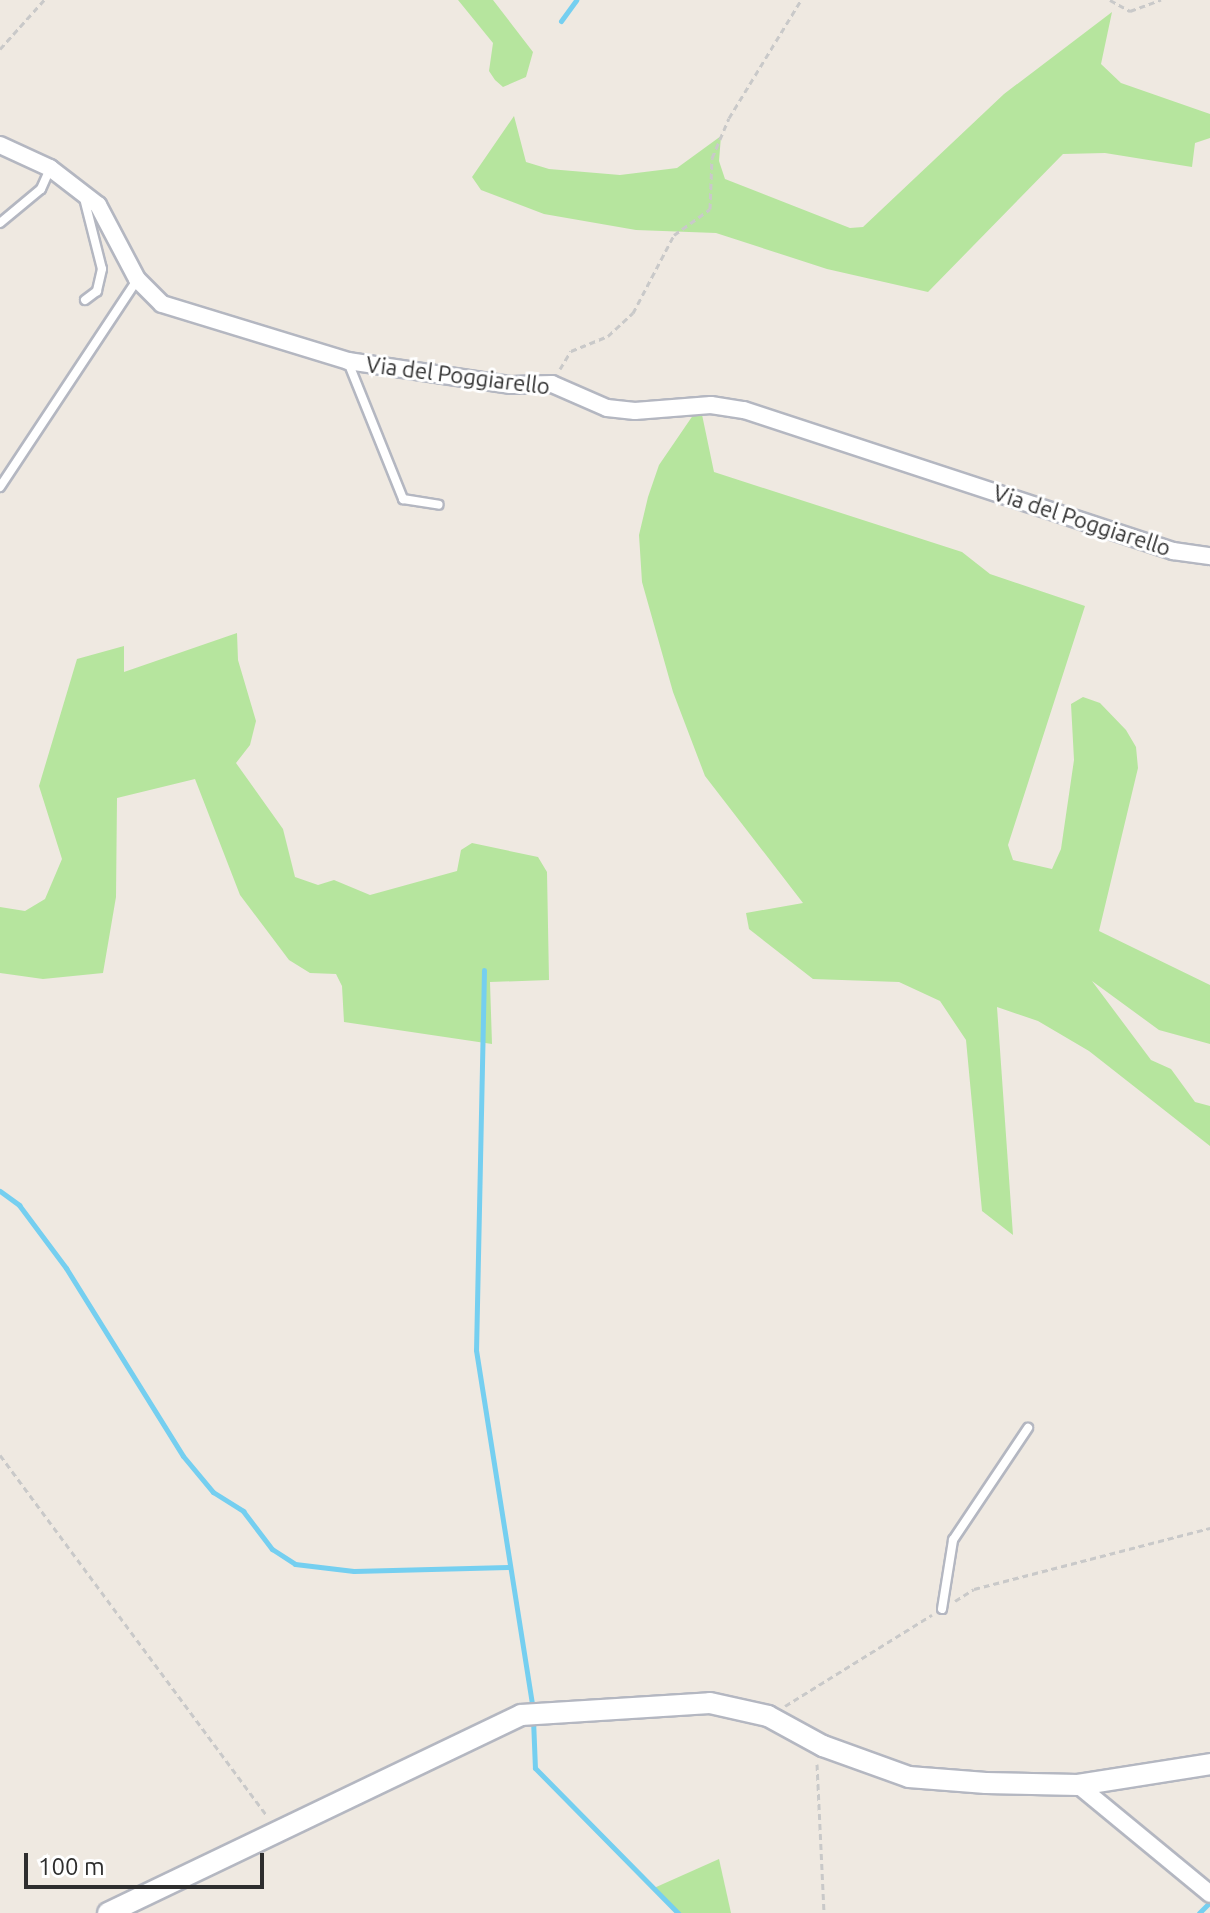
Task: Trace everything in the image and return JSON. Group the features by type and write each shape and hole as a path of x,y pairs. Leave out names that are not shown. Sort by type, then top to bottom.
{"street":[{"name":"Via del Poggiarello","path":"0,145 50,168 82,189 98,205 137,279 162,304 348,361 511,385 552,384 607,408 635,411 711,405 744,410 1173,551 1210,556"},
{"path":"108,1913 533,1714 710,1703 768,1716 823,1746 909,1777 1078,1785 1210,1764"},
{"path":"1078,1785 1210,1894"}],"lane":[{"path":"0,223 41,189 50,168"},
{"path":"82,189 102,269 97,291 85,300"},
{"path":"0,487 137,279"},
{"path":"348,361 403,499 439,505"},
{"path":"942,1609 953,1540 1028,1428"}],"path":[{"path":"0,49 44,0"},
{"path":"552,384 571,351 608,336 633,313 674,235 710,209 712,158 729,118 801,0"},
{"path":"1110,0 1130,11 1161,0"},
{"path":"0,1455 253,1802 280,1831"},
{"path":"768,1716 974,1589 1210,1528"},
{"path":"823,1746 816,1758 824,1913"}],"green space":[{"path":"458,0 493,0 533,52 526,77 503,87 495,80 489,71 493,43"},
{"path":"1112,12 1101,64 1121,83 1210,114 1210,138 1195,143 1192,167 1105,153 1063,154 928,292 827,269 716,233 636,230 544,214 481,190 472,177 514,116 526,162 549,169 620,175 677,168 721,136 719,161 725,179 850,228 863,227 1004,94"},
{"path":"700,405 714,472 962,552 990,574 1085,606 1008,845 1013,860 1052,869 1061,849 1074,760 1071,704 1083,697 1100,703 1126,730 1136,747 1138,768 1099,931 1210,985 1210,1044 1159,1030 1092,981 1151,1060 1171,1069 1195,1102 1210,1106 1210,1146 1089,1051 1038,1021 997,1007 1013,1235 982,1211 966,1040 940,1001 899,982 813,979 749,929 746,913 803,903 705,776 673,692 642,582 639,535 648,497 659,465"},
{"path":"237,633 238,660 256,721 250,745 236,763 283,829 295,877 318,885 334,880 370,895 457,871 461,850 472,843 538,857 547,872 549,980 490,982 492,1044 344,1022 342,986 336,974 310,973 289,960 240,895 195,779 117,798 116,897 103,973 43,979 0,973 0,907 25,911 45,899 62,859 39,786 77,659 124,646 124,672"},
{"path":"719,1859 731,1913 678,1913 654,1888"}],"waterway":[{"path":"561,21 576,0"},
{"path":"484,970 476,1350 533,1709"},
{"path":"0,1191 19,1205 66,1268 183,1456 213,1492 243,1511 272,1549 295,1564 354,1571 508,1567"},
{"path":"533,1719 535,1768 678,1913"},
{"path":"1199,1913 1210,1902"}]}
